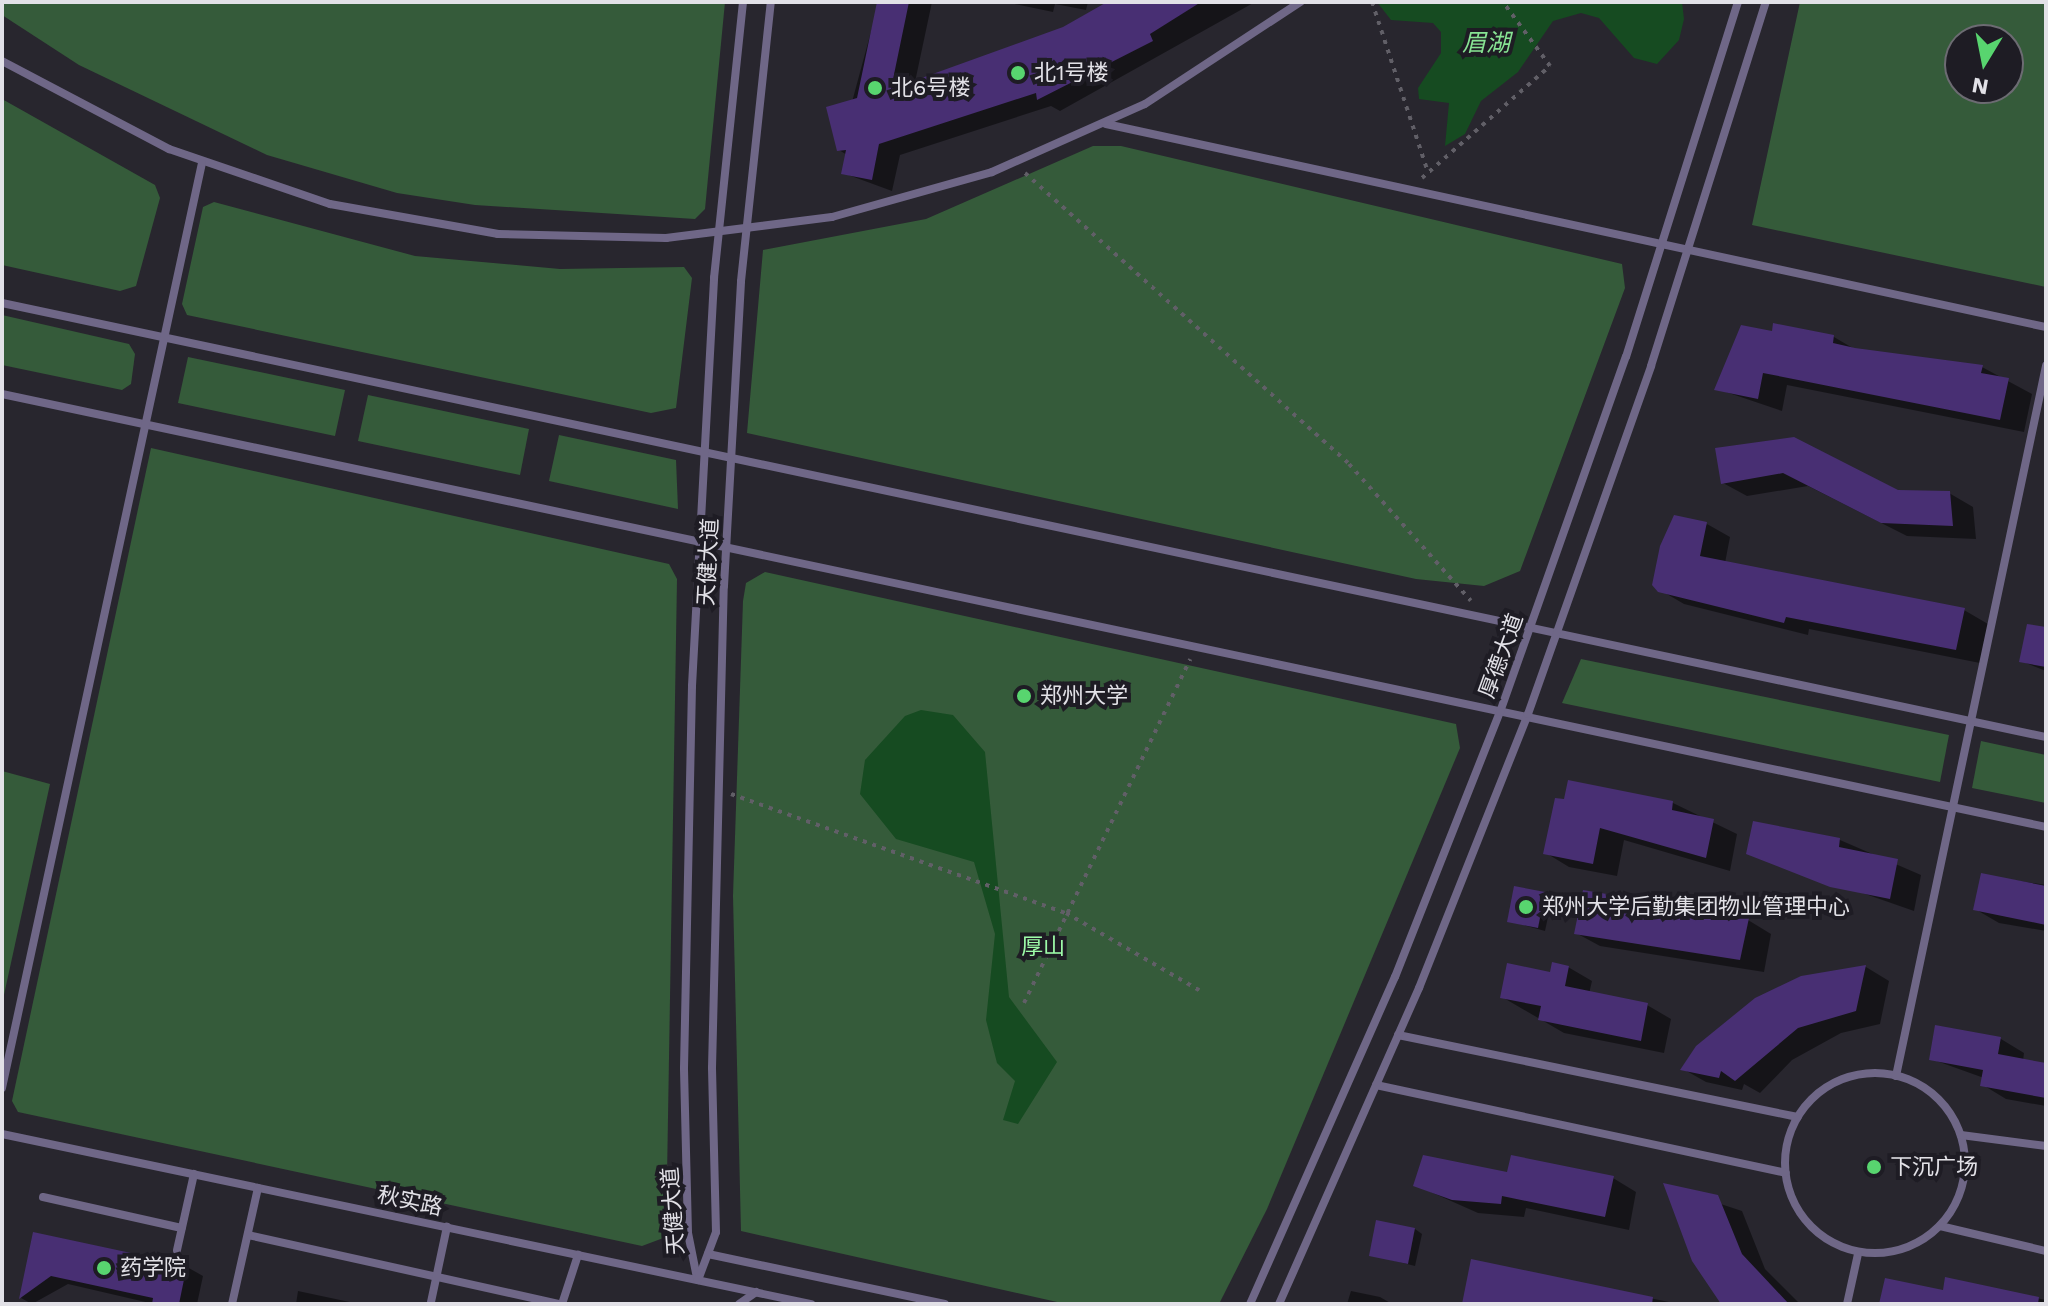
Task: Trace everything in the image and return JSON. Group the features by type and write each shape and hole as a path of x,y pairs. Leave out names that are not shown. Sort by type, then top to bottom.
{"lane":[{"name":"天健大道","path":"698,1280 688,1233 684,1068 699,542 719,233 743,2"},
{"name":"天健大道","path":"698,1280 716,1232 717,790 726,548 747,230 771,2"},
{"path":"2,61 117,126 202,163 330,204 442,227 583,238 719,233 886,204 1014,163 1106,124 1205,68 1300,2"},
{"name":"厚德大道","path":"1250,1304 1395,977 1500,712 1664,244 1738,2"},
{"name":"厚德大道","path":"1279,1304 1398,1035 1527,717 1690,249 1766,2"},
{"path":"1106,124 2046,327"},
{"path":"2,1088 202,163"},
{"path":"2,303 2046,737"},
{"path":"1896,1076 2046,366"},
{"path":"2,394 2046,827"},
{"path":"1398,1035 1798,1117"},
{"path":"1896,1076 1937,1097 1961,1135 1961,1190 1940,1226 1904,1248 1858,1254 1811,1225 1791,1200 1786,1173 1798,1117 1842,1079 1896,1076"},
{"path":"1376,1085 1786,1173"},
{"name":"秋实路","path":"2,1134 811,1304"},
{"path":"1961,1135 2046,1146"},
{"path":"177,1250 194,1174"},
{"path":"232,1304 258,1188"},
{"path":"43,1197 182,1228"},
{"path":"1940,1226 2046,1251"},
{"path":"431,1302 447,1227"},
{"path":"248,1235 560,1304 578,1255"},
{"path":"708,1254 945,1304"},
{"path":"1847,1304 1858,1254"},
{"path":"739,1304 756,1292"}],"path":[{"path":"1372,2 1428,172"},
{"path":"1409,189 1550,66 1503,2"},
{"path":"1014,163 1229,349 1349,464 1486,618"},
{"path":"1024,1003 1197,647"},
{"path":"717,790 819,820 1011,895 1066,913 1199,990"}],"green space":[{"path":"2,2 725,2 705,209 695,219 475,205 397,193 267,155 79,65 2,15"},
{"path":"1800,2 2046,2 2046,287 1752,225"},
{"path":"2,99 155,185 160,198 136,286 120,291 2,265"},
{"path":"1093,146 1121,146 1622,264 1625,288 1520,571 1484,586 1416,579 747,433 763,250 926,219"},
{"path":"214,202 415,256 560,269 684,267 692,278 676,408 651,413 187,315 182,304 203,207"},
{"path":"2,315 129,344 135,354 131,384 122,390 2,365"},
{"path":"188,357 345,390 335,436 178,403"},
{"path":"368,395 529,429 520,475 358,441"},
{"path":"559,435 676,460 678,509 549,481"},
{"path":"151,448 669,564 677,579 666,1237 642,1246 18,1112 12,1101"},
{"name":"厚山","path":"765,572 1456,724 1460,748 1267,1209 1219,1304 1066,1304 741,1231 733,896 743,601 746,583"},
{"path":"1581,659 1949,735 1940,782 1562,703"},
{"path":"1981,741 2046,755 2046,803 1972,788"},
{"path":"2,771 50,784 2,1004"}],"water":[{"name":"眉湖","path":"1377,2 1682,2 1684,19 1679,40 1657,64 1634,58 1599,18 1581,13 1553,21 1518,72 1481,101 1465,134 1445,146 1449,103 1419,99 1418,88 1441,53 1441,32 1433,23 1391,20"},
{"path":"921,710 953,715 985,752 1009,997 1057,1062 1018,1124 1003,1120 1015,1081 997,1063 986,1020 995,934 974,862 896,839 860,794 865,760 905,716"}],"building":[{"name":"北1号楼","path":"877,2 909,2 891,89 1063,27 1107,2 1201,2 1150,34 1153,41 1037,100 1036,93 879,144 872,180 841,174 846,150 837,151 826,107 857,98"},
{"path":"1773,323 1834,335 1833,343 1855,348 1983,365 1981,373 2009,378 2000,420 1763,373 1758,399 1714,390 1741,325 1772,331"},
{"path":"1794,437 1898,490 1950,491 1953,526 1881,523 1783,473 1721,484 1715,448"},
{"path":"1674,515 1707,522 1700,556 1965,608 1956,650 1786,617 1784,623 1658,592 1652,585 1660,546"},
{"path":"2027,624 2046,627 2046,667 2019,662"},
{"path":"1568,780 1673,801 1672,810 1714,819 1706,858 1600,828 1593,864 1543,854 1555,798 1564,799"},
{"path":"1753,821 1840,838 1839,847 1898,859 1890,899 1830,887 1746,854"},
{"path":"1981,873 2046,886 2046,925 1973,910"},
{"name":"郑州大学后勤集团物业管理中心","path":"1514,886 1545,892 1538,928 1507,922"},
{"path":"1583,890 1749,918 1740,960 1574,934"},
{"path":"1552,962 1569,966 1565,986 1648,1003 1641,1041 1538,1020 1541,1006 1500,998 1507,963 1550,972"},
{"path":"1866,965 1856,1011 1798,1028 1735,1081 1721,1071 1719,1078 1680,1070 1696,1046 1755,998 1801,976"},
{"path":"1935,1025 2001,1037 1998,1054 2046,1063 2046,1098 1980,1086 1983,1070 1929,1060"},
{"path":"1423,1155 1507,1172 1511,1155 1614,1176 1605,1217 1502,1196 1501,1204 1452,1200 1413,1186"},
{"path":"1663,1183 1718,1195 1742,1254 1789,1304 1721,1304 1692,1261"},
{"path":"1376,1220 1415,1228 1408,1264 1369,1256"},
{"name":"药学院","path":"33,1232 187,1265 179,1304 152,1304 153,1298 51,1276 19,1299"},
{"path":"1471,1259 1653,1297 1652,1304 1462,1304"},
{"path":"1945,1277 2039,1297 2038,1304 1879,1304 1885,1278 1943,1290"}],"place":[{"name":"北1号楼","path":"1018,73"},
{"name":"北6号楼","path":"875,88"},
{"name":"郑州大学","path":"1024,696"},
{"name":"郑州大学后勤集团物业管理中心","path":"1526,907"},
{"name":"下沉广场","path":"1874,1167"},
{"name":"药学院","path":"104,1268"}]}
